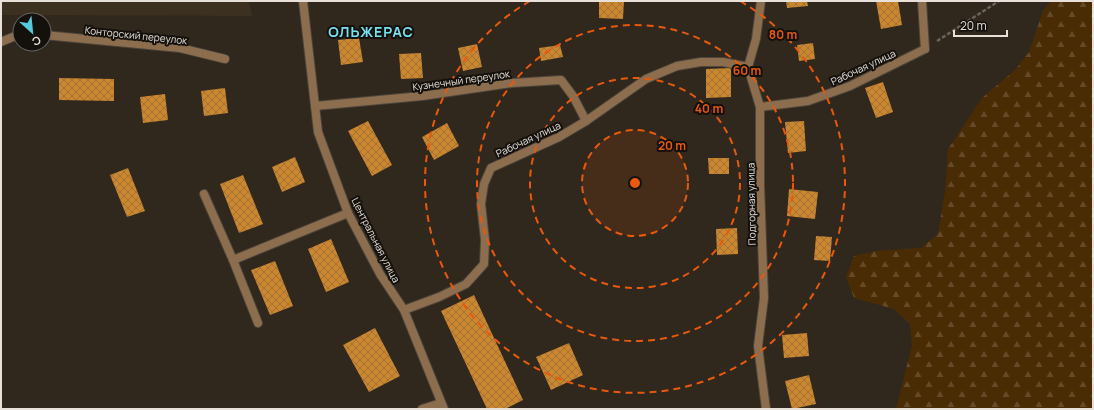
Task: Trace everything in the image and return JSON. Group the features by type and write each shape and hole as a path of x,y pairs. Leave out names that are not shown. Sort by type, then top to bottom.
{"street":[{"name":"Центральная улица","path":"303,1 318,132 348,213 380,274 404,310 442,406"},
{"path":"748,67 756,39 761,1"},
{"path":"922,1 925,49"},
{"name":"Конторский переулок","path":"52,36 180,48 225,59"},
{"path":"1,42 12,37"},
{"name":"Рабочая улица","path":"760,107 808,101 850,86 925,49"},
{"name":"Рабочая улица","path":"404,310 439,297 466,284 484,264 485,240 481,204 484,184 491,168 559,137 586,121 646,79 677,66 700,62 723,62 748,67"},
{"name":"Подгорная улица","path":"748,67 760,107 760,185 764,298 758,346 766,409"},
{"name":"Кузнечный переулок","path":"315,106 422,96 512,83 561,80 573,96 586,121"},
{"path":"204,194 233,260 258,323"},
{"path":"233,260 348,213"},
{"path":"422,409 442,406"}],"path":[{"path":"925,49 1000,1"}],"shaded area":[{"path":"1,1 249,1 252,16 52,15 52,12 12,12 12,15 1,15"}],"green space":[{"path":"1051,1 1093,1 1093,409 896,409 912,345 910,324 894,309 854,298 846,277 854,256 876,251 921,248 938,234 945,192 948,149 982,98 1016,69 1029,52 1043,11"}],"building":[{"path":"599,1 624,1 623,19 599,18"},
{"path":"786,1 807,1 808,6 787,8"},
{"path":"876,1 898,1 902,25 881,29"},
{"path":"359,38 363,62 341,65 338,40"},
{"path":"813,43 815,59 799,61 797,45"},
{"path":"477,44 482,67 463,71 458,48"},
{"path":"560,45 563,57 541,61 539,48"},
{"path":"421,53 423,78 401,79 399,54"},
{"path":"731,68 731,97 706,98 706,69"},
{"path":"59,78 114,79 114,101 59,100"},
{"path":"883,82 893,112 876,118 865,88"},
{"path":"225,88 228,113 204,116 201,91"},
{"path":"165,94 168,120 143,123 140,97"},
{"path":"368,121 392,165 372,176 348,131"},
{"path":"804,121 806,151 788,153 785,122"},
{"path":"447,123 459,146 434,160 422,137"},
{"path":"295,157 305,182 282,192 272,167"},
{"path":"708,158 729,158 729,174 709,174"},
{"path":"128,168 145,211 127,217 110,175"},
{"path":"243,175 263,224 239,233 220,184"},
{"path":"789,189 818,192 815,219 787,216"},
{"path":"737,228 738,254 717,255 716,229"},
{"path":"816,236 832,237 830,261 814,260"},
{"path":"331,239 349,282 326,292 308,249"},
{"path":"275,261 293,306 270,315 251,270"},
{"path":"474,295 523,400 505,409 487,409 441,311"},
{"path":"375,328 400,376 369,392 343,345"},
{"path":"807,333 809,356 784,358 782,335"},
{"path":"569,343 583,375 551,390 536,357"},
{"path":"809,375 816,404 792,409 785,381"}],"district":[{"name":"ОЛЬЖЕРАС","path":"371,31"}]}
